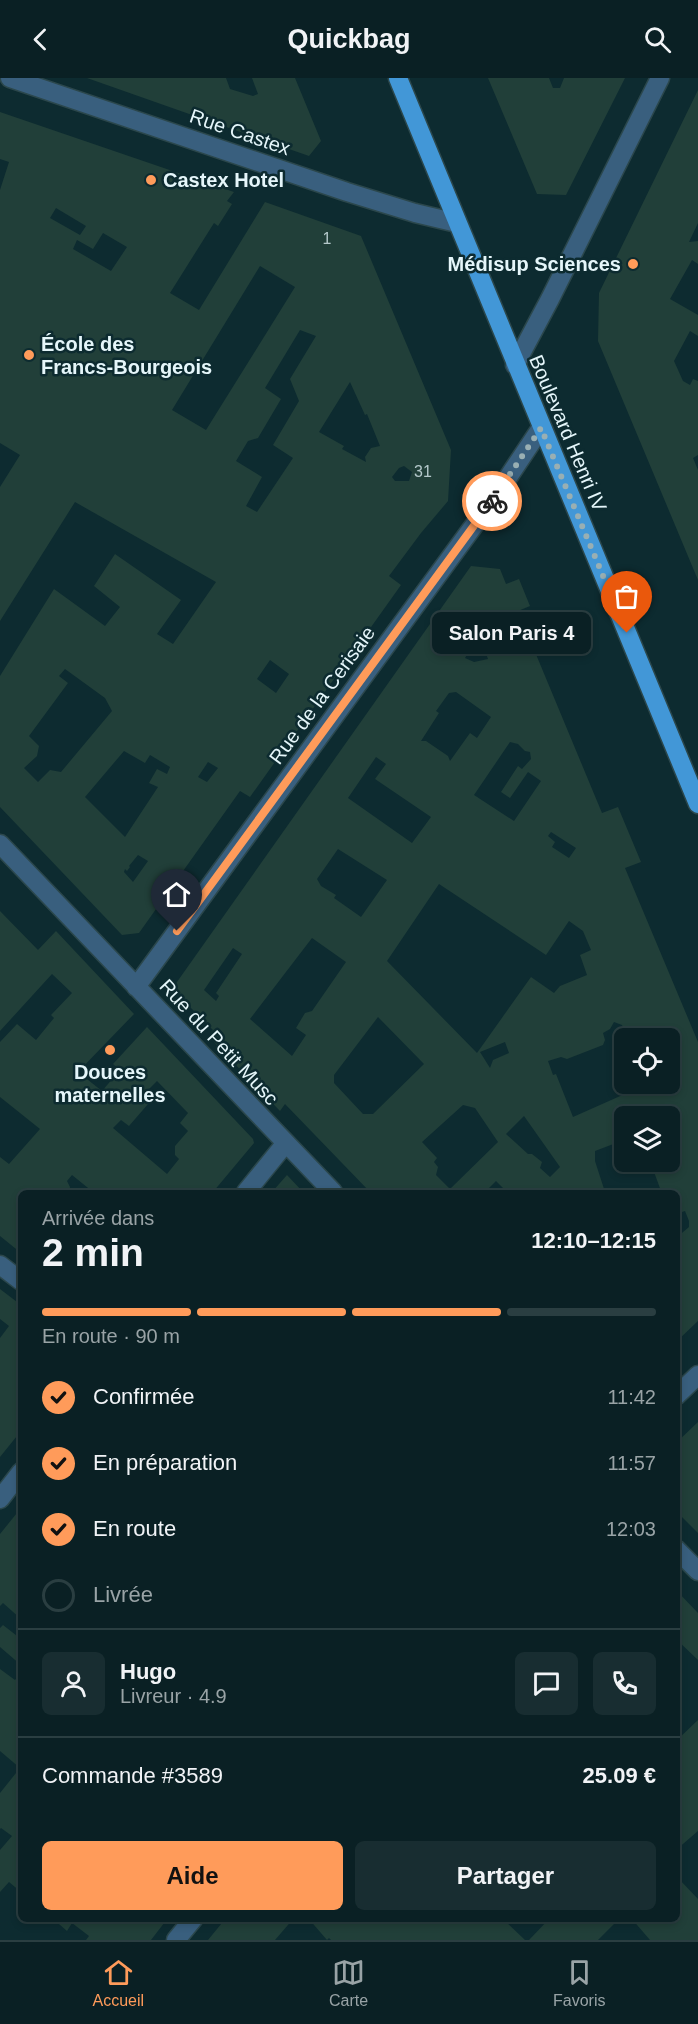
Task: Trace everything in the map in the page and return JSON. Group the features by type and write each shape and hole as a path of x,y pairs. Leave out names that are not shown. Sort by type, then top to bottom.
{"main road":[{"name":"Boulevard Henri IV","path":"398,78 698,804"}],"street":[{"name":"Rue Castex","path":"10,78 347,192 457,223"},
{"path":"515,365 660,78"},
{"name":"Rue de la Cerisaie","path":"136,987 497,494 541,428"},
{"name":"Rue du Petit Musc","path":"0,844 331,1190"},
{"path":"248,1190 285,1144"},
{"path":"0,1265 18,1279"},
{"path":"680,1392 698,1375"},
{"path":"0,1499 18,1476"},
{"path":"680,1553 698,1571"},
{"path":"176,1940 192,1922"}],"building":[{"path":"87,78 226,78 230,89 253,96 258,94 252,78 295,78 321,141 309,156"},
{"path":"488,78 549,78 553,88 560,88 564,78 625,78 566,195 537,194"},
{"path":"698,90 698,223 689,242 698,241 698,264 692,260 670,299 698,315 698,336 690,331 674,361 683,381 690,385 693,379 698,381 698,455 693,458 698,470 698,580 598,341 599,293"},
{"path":"0,112 234,192 227,201 232,204 218,226 214,223 170,293 199,310 265,202 361,236 451,450 448,501 389,576 401,585 250,797 240,791 139,933 122,935 0,807 0,676 54,589 105,626 120,607 94,586 115,554 181,600 157,634 173,644 216,582 75,502 0,621 0,487 20,455 0,443 0,190 9,162 0,159","holes":["56,208 86,226 80,235 50,218","103,233 127,247 111,271 73,249 77,240 93,249","260,266 295,287 206,430 172,410","300,330 316,336 290,379 299,401 273,445 293,458 257,512 246,506 262,477 236,461 248,441 258,438 281,399 265,388","350,382 365,415 367,414 380,446 371,448 365,457 366,462 342,449 344,446 319,432","404,466 412,472 409,481 395,481 392,477 399,468","270,660 289,674 276,693 257,679","65,669 105,698 112,711 61,772 50,770 38,782 24,768 37,756 39,746 29,736 68,683 59,676","124,751 145,763 150,755 170,767 167,774 157,769 149,783 158,787 125,837 85,797","208,762 218,768 207,782 198,777","138,855 148,861 133,882 124,872"]},
{"path":"471,566 500,569 506,584 519,579 530,606 518,611 602,813 618,807 641,862 625,868 698,1042 698,1321 680,1338 680,1235 689,1227 689,1221 685,1211 680,1213 680,1190 661,1190 654,1172 680,1172 680,1106 614,1106 614,1144 595,1151 595,1161 604,1190 505,1190 496,1181 487,1190 368,1190 285,1104 280,1111 208,1036 213,1030 172,989","holes":["485,651 488,659 474,662 465,658 468,653 478,654","456,692 491,717 477,738 470,733 450,761 448,756 426,741 421,741 439,713 436,711 449,693","510,742 530,752 531,759 522,769 518,766 501,792 510,798 528,772 541,781 514,821 474,795","376,757 386,764 375,779 431,817 412,843 348,798","551,832 576,848 569,858 552,847 555,842 548,836","338,849 387,880 361,917 334,898 336,895 321,886 317,879","439,884 546,955 569,921 583,931 591,950 580,955 587,975 560,986 554,993 531,977 477,1053 387,961","312,938 346,962 312,1011 305,1013 296,1028 306,1035 292,1056 250,1019","233,948 242,954 216,993 219,996 216,1001 204,990","378,1017 424,1064 373,1114 363,1114 334,1083 334,1075","505,1042 509,1053 493,1060 490,1068 480,1052","463,1105 475,1108 498,1142 450,1189 436,1175 438,1167 434,1162 437,1158 422,1142","524,1116 560,1167 550,1177 540,1168 542,1162 532,1154 528,1154 506,1134"]},
{"path":"0,911 38,950 56,931 134,1014 78,1072 102,1091 120,1070 113,1064 147,1027 253,1139 254,1143 215,1190 91,1190 72,1175 67,1181 69,1190 18,1190 18,1251 0,1236 0,1157 9,1164 40,1129 0,1097 0,1042 17,1024 36,1040 54,1018 51,1015 72,993 52,974 0,1031","holes":["157,1081 188,1113 180,1123 188,1131 175,1146 175,1155 179,1159 167,1174 113,1128 121,1120 129,1126 155,1096 148,1090"]},
{"path":"287,1175 301,1190 274,1190"},
{"path":"0,1289 18,1303 18,1435 0,1457 0,1338 9,1326 0,1319"},
{"path":"698,1422 698,1533 680,1515 680,1439"},
{"path":"18,1512 18,1616 3,1603 0,1606 0,1534"},
{"path":"680,1594 698,1613 698,1660 680,1643"},
{"path":"3,1625 18,1637 18,1662 0,1647 0,1628"},
{"path":"0,1669 15,1680 18,1676 18,1766 0,1751"},
{"path":"698,1720 698,1831 680,1847 680,1737"},
{"path":"18,1770 18,1890 9,1882 0,1892 0,1850 12,1836 0,1829 0,1793"},
{"path":"680,1880 698,1899 698,1940 650,1940 634,1922 680,1922"},
{"path":"57,1922 165,1922 151,1940 86,1940 89,1936 72,1923 67,1931"},
{"path":"223,1922 291,1922 275,1940 208,1940"},
{"path":"311,1922 506,1922 525,1940 331,1940 329,1938 327,1940"},
{"path":"546,1922 616,1922 598,1940 529,1940"}],"way so far":[{"path":"492,501 541,428 627,633"}],"place":[{"name":"Castex Hotel","path":"151,180"},
{"name":"Médisup Sciences","path":"633,264"},
{"name":"École des Francs-Bourgeois","path":"29,355"},
{"name":"Salon Paris 4","path":"627,633"},
{"name":"Douces maternelles","path":"110,1050"}],"route":[{"path":"177,931 492,501"}]}
